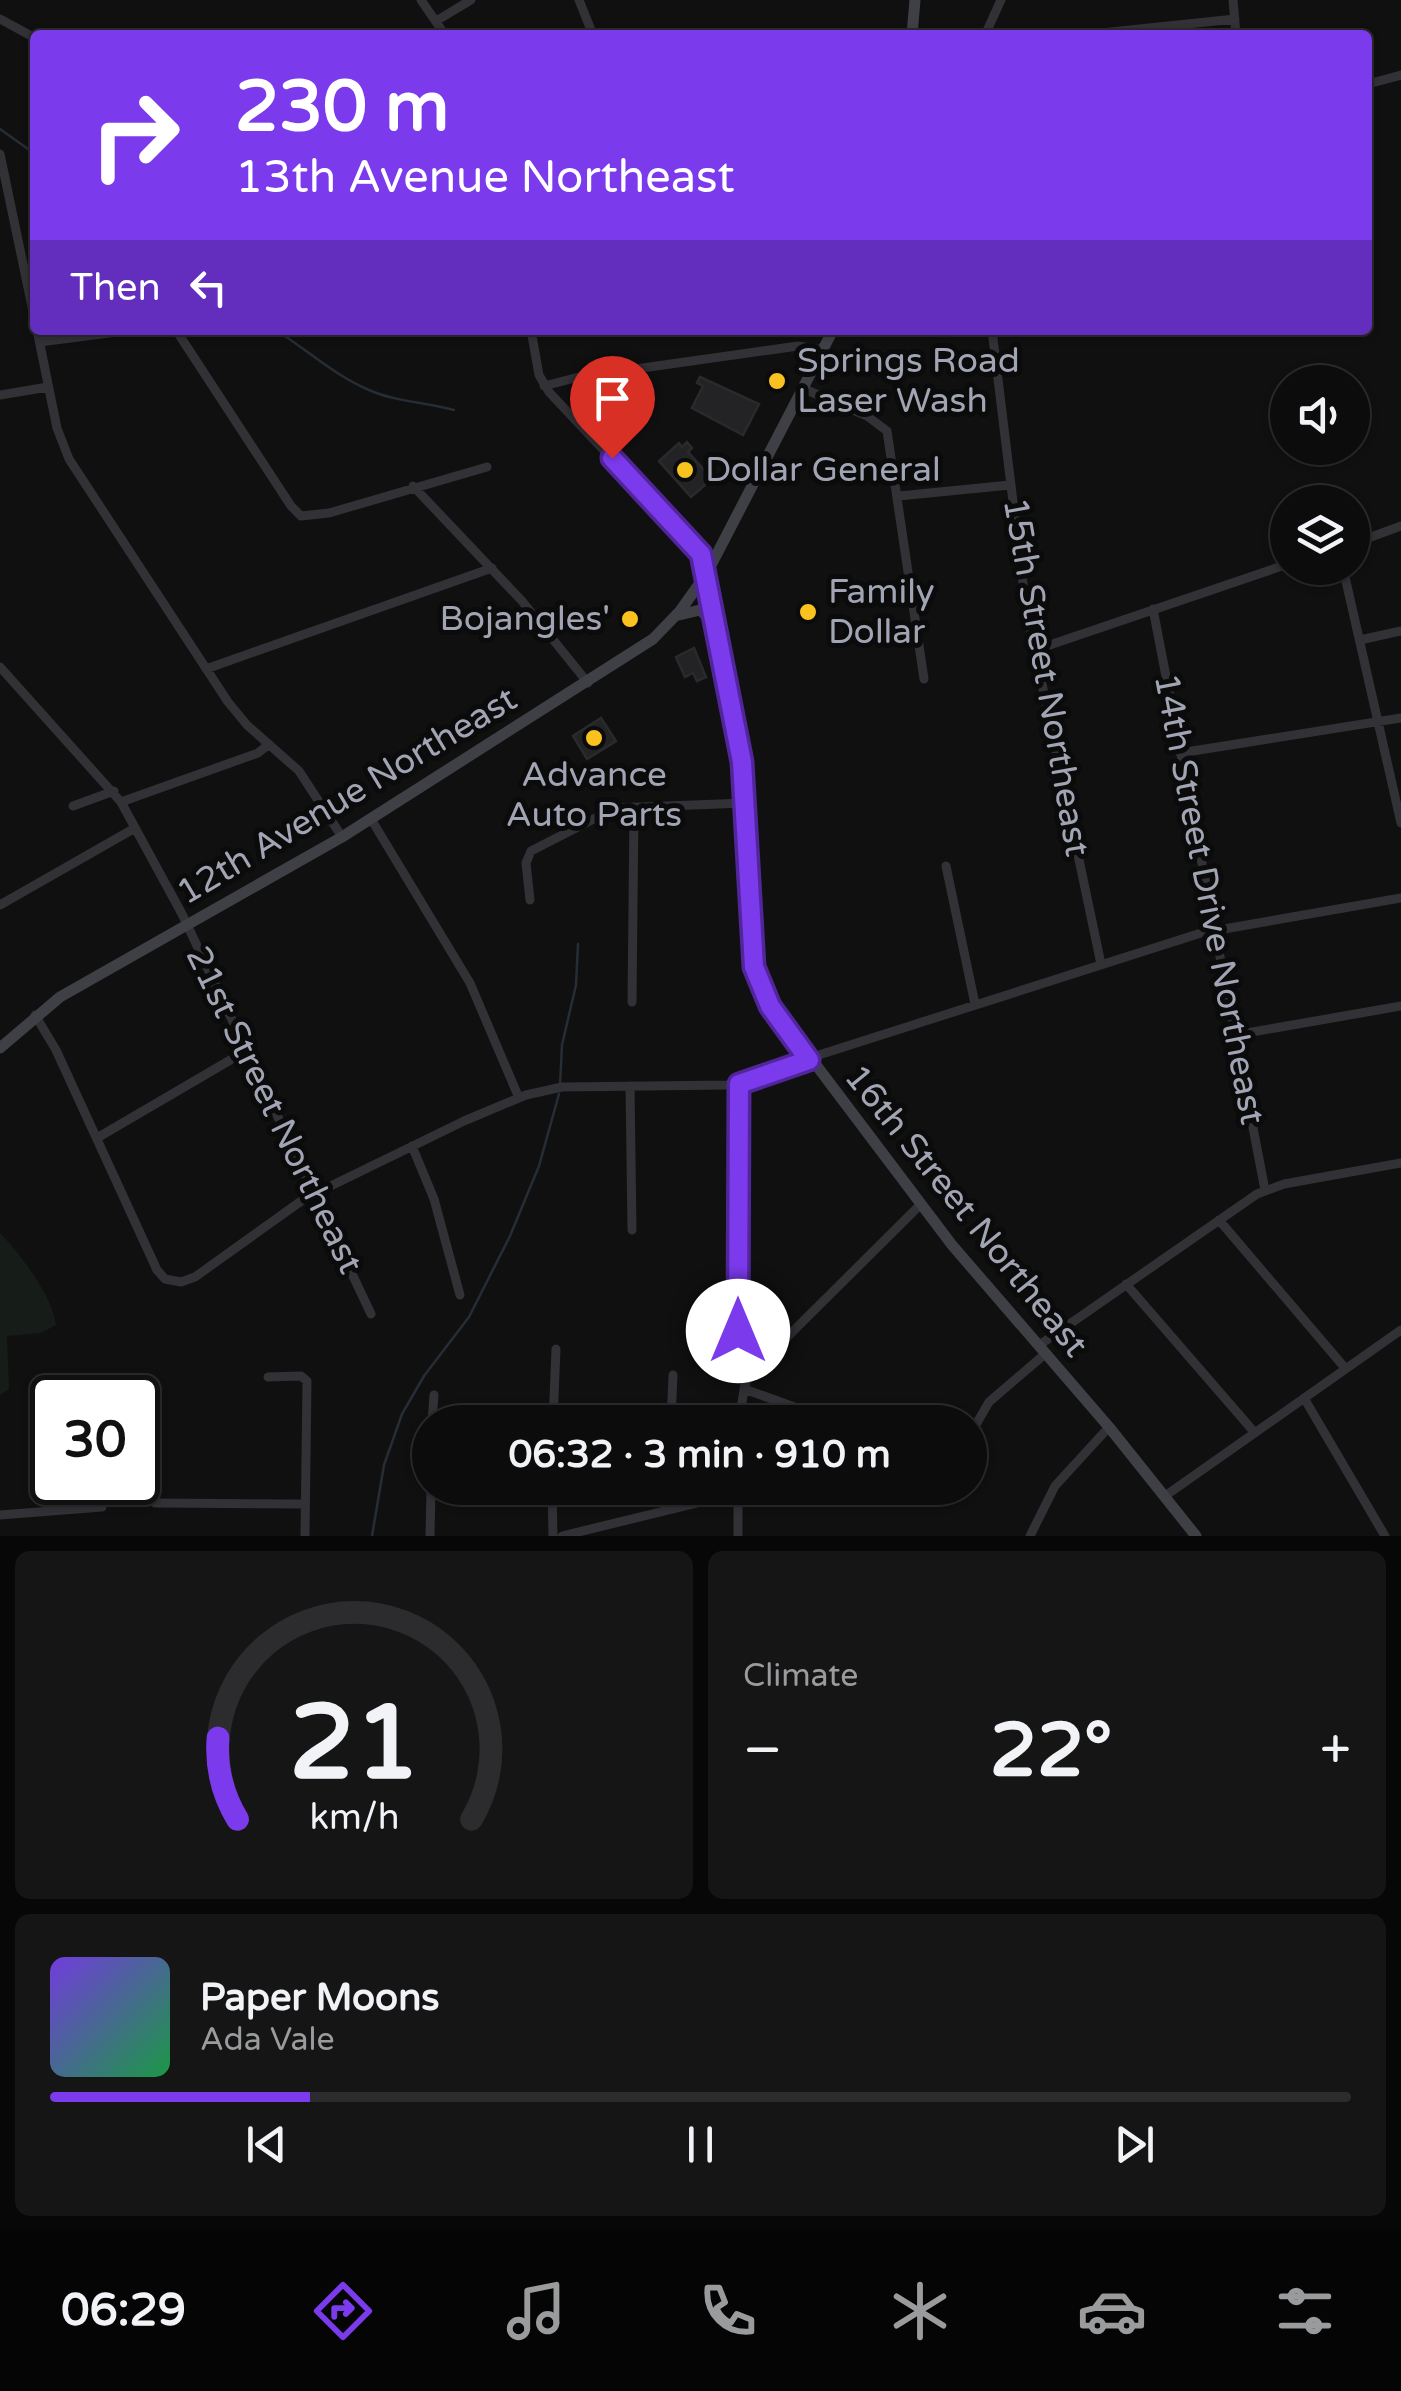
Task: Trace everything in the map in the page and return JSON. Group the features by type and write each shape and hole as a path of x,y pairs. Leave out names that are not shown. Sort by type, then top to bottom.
{"main road":[{"path":"913,30 916,0"},
{"path":"707,574 830,335"},
{"name":"12th Avenue Northeast","path":"0,1048 35,1015 87,980 342,837 642,648 673,619 707,574"},
{"name":"16th Street Northeast","path":"707,574 738,733 754,967 770,1006 921,1204 1196,1536"},
{"path":"673,619 700,610 716,626"}],"street":[{"path":"421,0 442,30"},
{"path":"436,21 472,0"},
{"path":"579,0 592,30"},
{"path":"987,30 1001,0"},
{"path":"1233,0 1236,30"},
{"path":"0,19 30,35"},
{"path":"1133,30 1235,20"},
{"path":"1372,83 1401,76"},
{"path":"0,154 30,296"},
{"path":"38,335 63,447 78,476 240,718 299,771 342,837"},
{"path":"40,342 94,335"},
{"path":"179,335 291,506 302,516 329,513 486,467"},
{"path":"533,335 544,386 701,554 707,574"},
{"name":"15th Street Northeast","path":"993,335 1035,650 1101,964"},
{"path":"544,386 579,377 798,346 822,350"},
{"path":"0,395 48,386"},
{"path":"802,388 883,425 890,438 924,679"},
{"path":"899,496 1010,485"},
{"path":"412,486 546,627 588,683"},
{"path":"1370,537 1401,526"},
{"path":"206,669 492,568"},
{"path":"1035,650 1270,570"},
{"path":"1346,585 1401,823"},
{"name":"14th Street Drive Northeast","path":"1153,609 1265,1190"},
{"path":"1360,640 1401,631"},
{"name":"21st Street Northeast","path":"0,667 114,792 136,828 186,925 294,1158 316,1193 371,1314"},
{"path":"1180,753 1401,718"},
{"path":"121,802 258,753 269,744"},
{"path":"72,806 114,792"},
{"path":"530,900 526,860 533,849 607,811 745,804"},
{"path":"632,1002 634,807"},
{"path":"371,819 470,983 519,1098"},
{"path":"0,905 136,828"},
{"path":"946,866 975,1004"},
{"path":"35,1015 56,1050 157,1270 170,1280 195,1277 316,1193 519,1098 562,1088 739,1084 975,1004 1215,930 1401,898"},
{"path":"1235,1035 1401,1006"},
{"path":"97,1138 244,1052"},
{"path":"739,1084 739,1359 746,1390 788,1405"},
{"path":"630,1086 632,1230"},
{"path":"412,1146 434,1199 460,1295"},
{"path":"987,1405 1041,1350 1126,1284 1265,1190 1401,1163"},
{"path":"742,1405 746,1384 762,1362 921,1204"},
{"path":"1219,1220 1346,1368"},
{"path":"1126,1284 1256,1433"},
{"path":"1164,1496 1400,1334"},
{"path":"553,1405 556,1349"},
{"path":"672,1405 673,1375"},
{"path":"268,1377 301,1376 307,1381 305,1536"},
{"path":"433,1405 434,1394"},
{"path":"1304,1398 1385,1536"},
{"path":"1030,1536 1055,1486 1109,1427"},
{"path":"160,1503 305,1504"},
{"path":"430,1536 431,1505"},
{"path":"552,1505 552,1536"},
{"path":"671,1505 671,1509"},
{"path":"562,1536 685,1505"},
{"path":"738,1505 738,1536"},
{"path":"0,1514 102,1507"}],"shaded area":[{"path":"0,1233 42,1289 56,1325 41,1333 7,1336 9,1389 0,1395"}],"building":[{"path":"700,377 759,404 743,435 692,408 703,386 697,383"},
{"name":"Dollar General","path":"687,442 692,448 688,452 712,479 691,497 659,461 679,443 682,447"},
{"path":"694,648 706,677 697,681 693,673 685,677 676,657"},
{"name":"Advance Auto Parts","path":"601,718 616,741 587,759 573,736"}],"waterway":[{"path":"0,129 30,150"},
{"path":"283,335 332,370 369,390 454,410"},
{"path":"560,1086 562,1045 576,985 578,944"},
{"path":"372,1536 384,1465 402,1414 424,1376 469,1317 510,1236 539,1166 559,1094"}],"place":[{"name":"Springs Road Laser Wash","path":"777,381"},
{"name":"Dollar General","path":"685,470"},
{"name":"Family Dollar","path":"808,612"},
{"name":"Bojangles'","path":"630,619"},
{"name":"Advance Auto Parts","path":"594,738"}],"route":[{"path":"612,458 701,554 742,762 754,967 770,1006 809,1060 739,1084 738,1331"}]}
